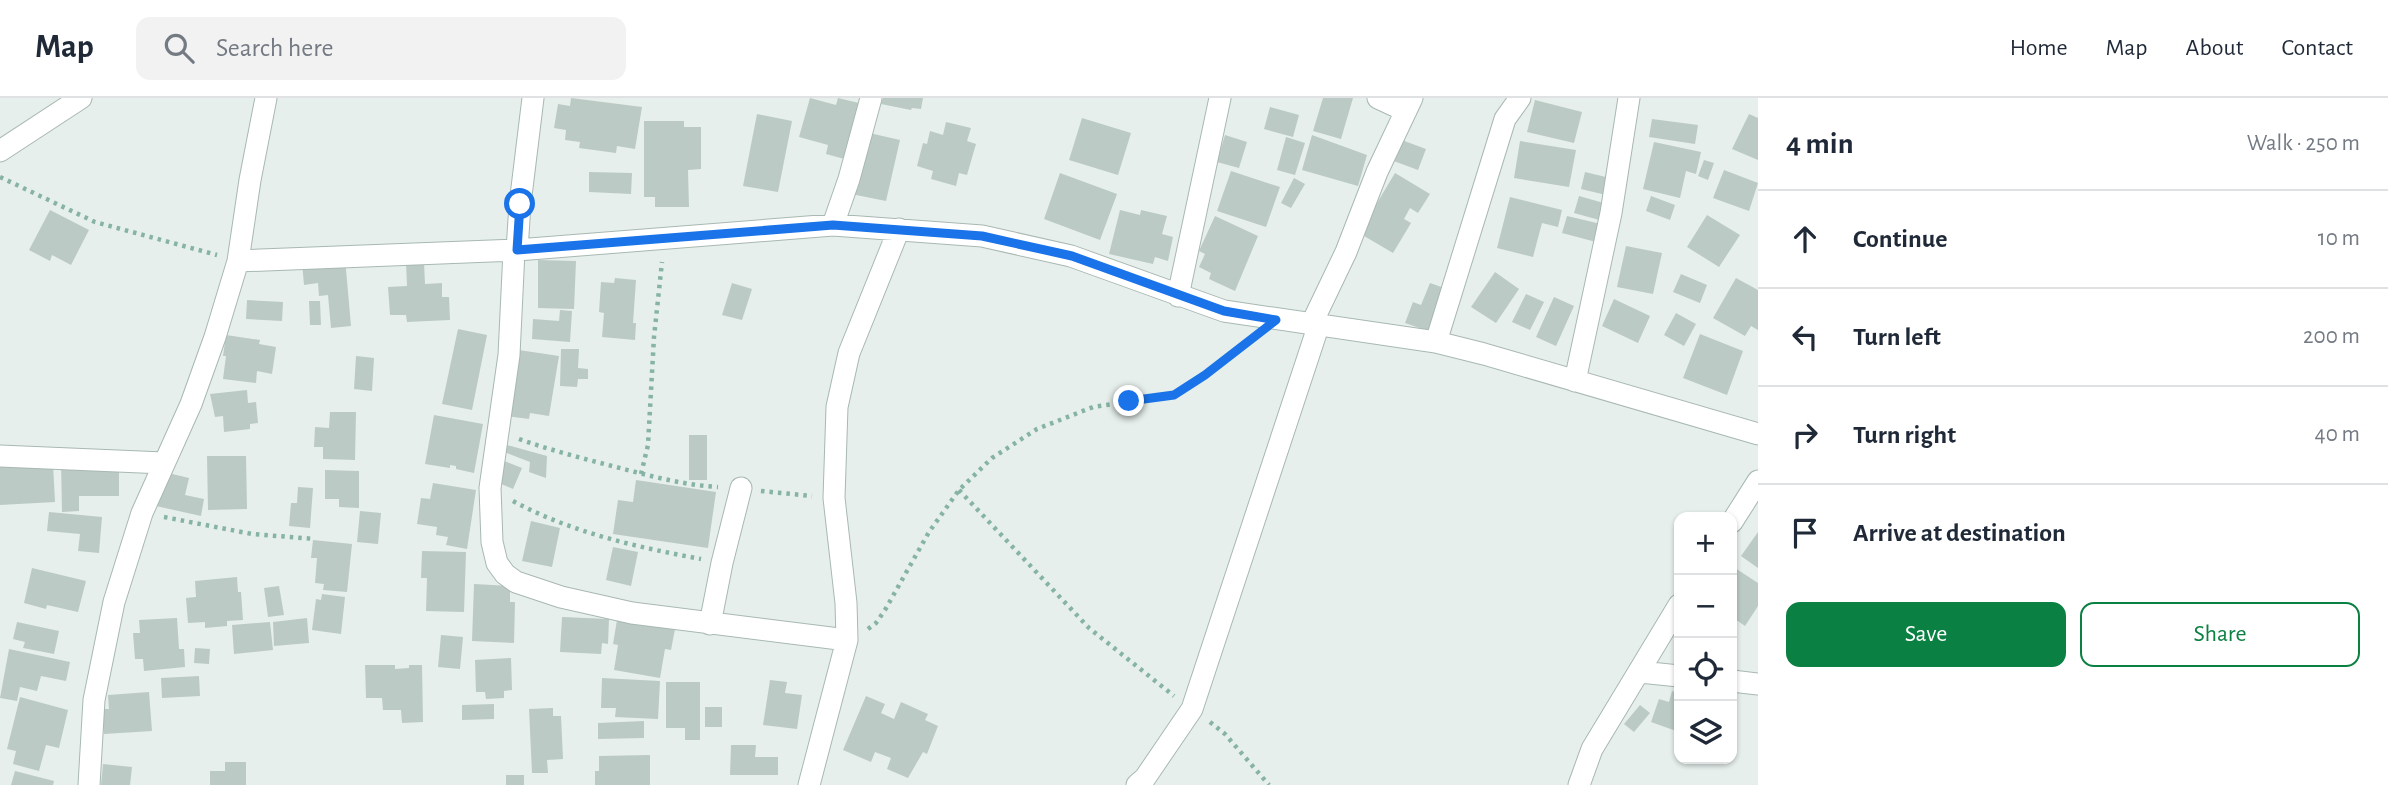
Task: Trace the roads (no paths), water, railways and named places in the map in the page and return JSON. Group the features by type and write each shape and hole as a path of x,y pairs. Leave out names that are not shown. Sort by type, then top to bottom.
{"street":[{"path":"0,151 81,98"},
{"path":"89,785 94,699 114,602 142,513 195,393 238,261 266,98"},
{"path":"533,98 515,250 509,355 490,488 491,531 497,563 505,574 516,582 561,597 632,613 847,640"},
{"path":"833,225 849,179 871,98"},
{"path":"1178,296 1220,98"},
{"path":"1137,785 1145,778 1192,709 1315,323 1377,172 1409,105 1378,98"},
{"path":"1436,342 1505,119 1520,98"},
{"path":"1575,381 1611,213 1629,98"},
{"path":"238,261 515,250 833,225 982,236 1072,256 1224,311 1436,342 1758,434"},
{"path":"809,785 847,640 846,603 834,498 837,407 849,353 899,229"},
{"path":"0,456 164,463"},
{"path":"1737,514 1758,481"},
{"path":"710,624 741,488"},
{"path":"1579,785 1592,749 1674,614"},
{"path":"1640,672 1674,675"},
{"path":"1737,682 1758,684"}]}
